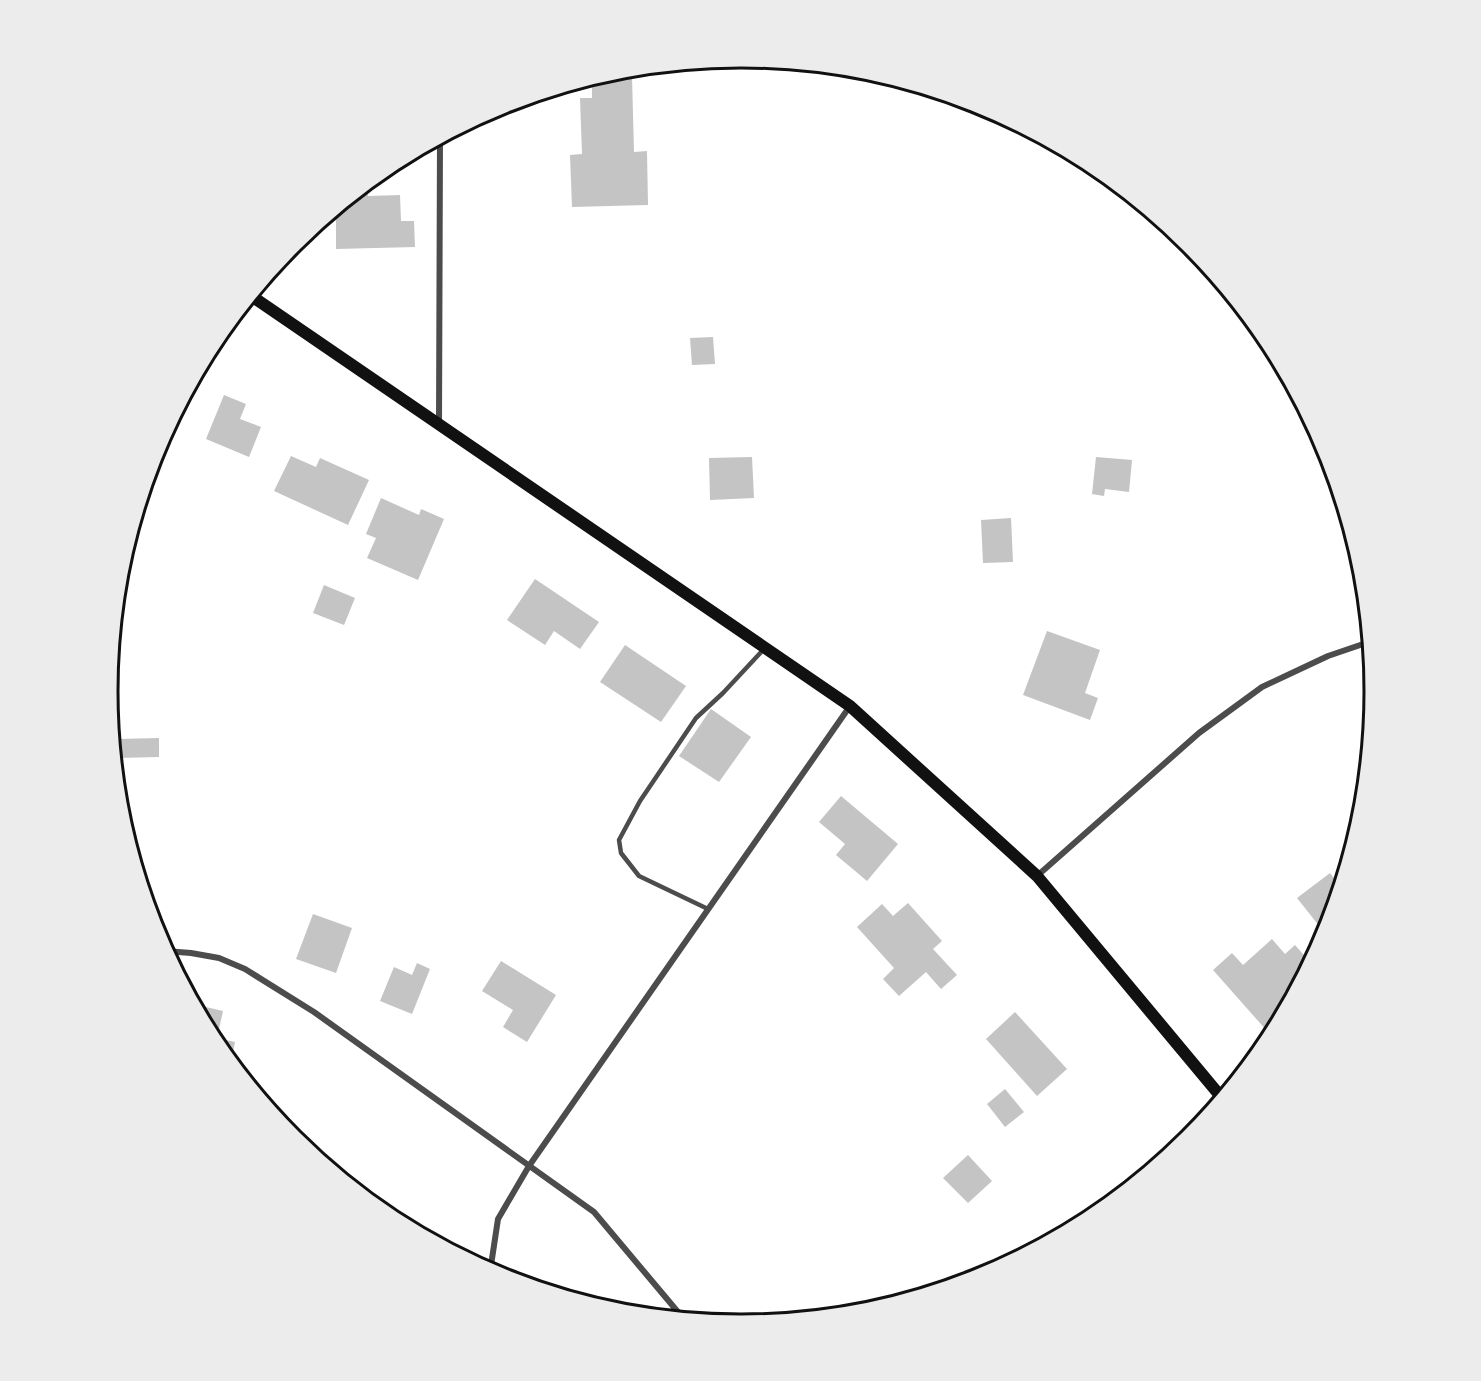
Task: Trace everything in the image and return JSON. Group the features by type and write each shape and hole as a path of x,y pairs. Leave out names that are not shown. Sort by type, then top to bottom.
{"main road":[{"path":"256,299 850,706 1037,876 1217,1092"}],"street":[{"path":"439,424 440,145"},
{"path":"1037,876 1199,733 1262,687 1328,656 1361,645"},
{"path":"492,1261 498,1220 529,1166 850,706"},
{"path":"175,951 219,958 245,969 314,1012 594,1212 676,1310"}],"lane":[{"path":"708,909 639,876 621,853 619,840 640,801 696,718 765,648"}],"building":[{"path":"632,77 634,152 647,151 648,205 572,207 570,155 582,154 580,98 592,98 592,86"},
{"path":"368,191 368,196 400,195 401,221 414,221 415,247 336,249 336,217"},
{"path":"713,337 715,364 692,365 690,338"},
{"path":"224,395 246,404 240,419 261,427 249,457 206,439"},
{"path":"291,456 316,467 320,458 369,480 348,525 274,491"},
{"path":"752,457 754,498 710,500 709,458"},
{"path":"1096,457 1132,460 1129,492 1105,489 1104,496 1092,494"},
{"path":"381,498 419,515 421,509 444,519 418,580 367,558 376,538 366,534"},
{"path":"1011,518 1013,562 983,563 981,520"},
{"path":"535,579 599,622 580,649 554,631 545,645 507,620"},
{"path":"324,585 355,598 344,625 313,613"},
{"path":"1047,631 1100,650 1085,693 1098,698 1090,720 1023,695"},
{"path":"625,645 686,686 661,722 600,682"},
{"path":"711,709 751,737 719,782 679,756"},
{"path":"159,738 159,757 122,758 120,739"},
{"path":"841,796 898,844 867,881 836,855 845,844 819,822"},
{"path":"1330,873 1334,878 1318,924 1297,898"},
{"path":"908,903 942,941 933,949 957,975 941,989 926,972 899,996 883,979 894,968 857,927 882,904 893,916"},
{"path":"313,914 352,928 336,973 296,959"},
{"path":"1272,939 1285,954 1295,945 1304,955 1264,1028 1213,970 1232,953 1243,965"},
{"path":"501,961 556,995 527,1042 503,1027 513,1010 482,991"},
{"path":"417,963 430,969 412,1014 380,1001 394,967 412,975"},
{"path":"204,1006 223,1011 219,1031"},
{"path":"1015,1012 1067,1069 1037,1096 986,1039"},
{"path":"224,1040 235,1042 233,1052"},
{"path":"1005,1089 1024,1112 1005,1127 987,1104"},
{"path":"968,1155 992,1181 968,1203 943,1178"}]}
